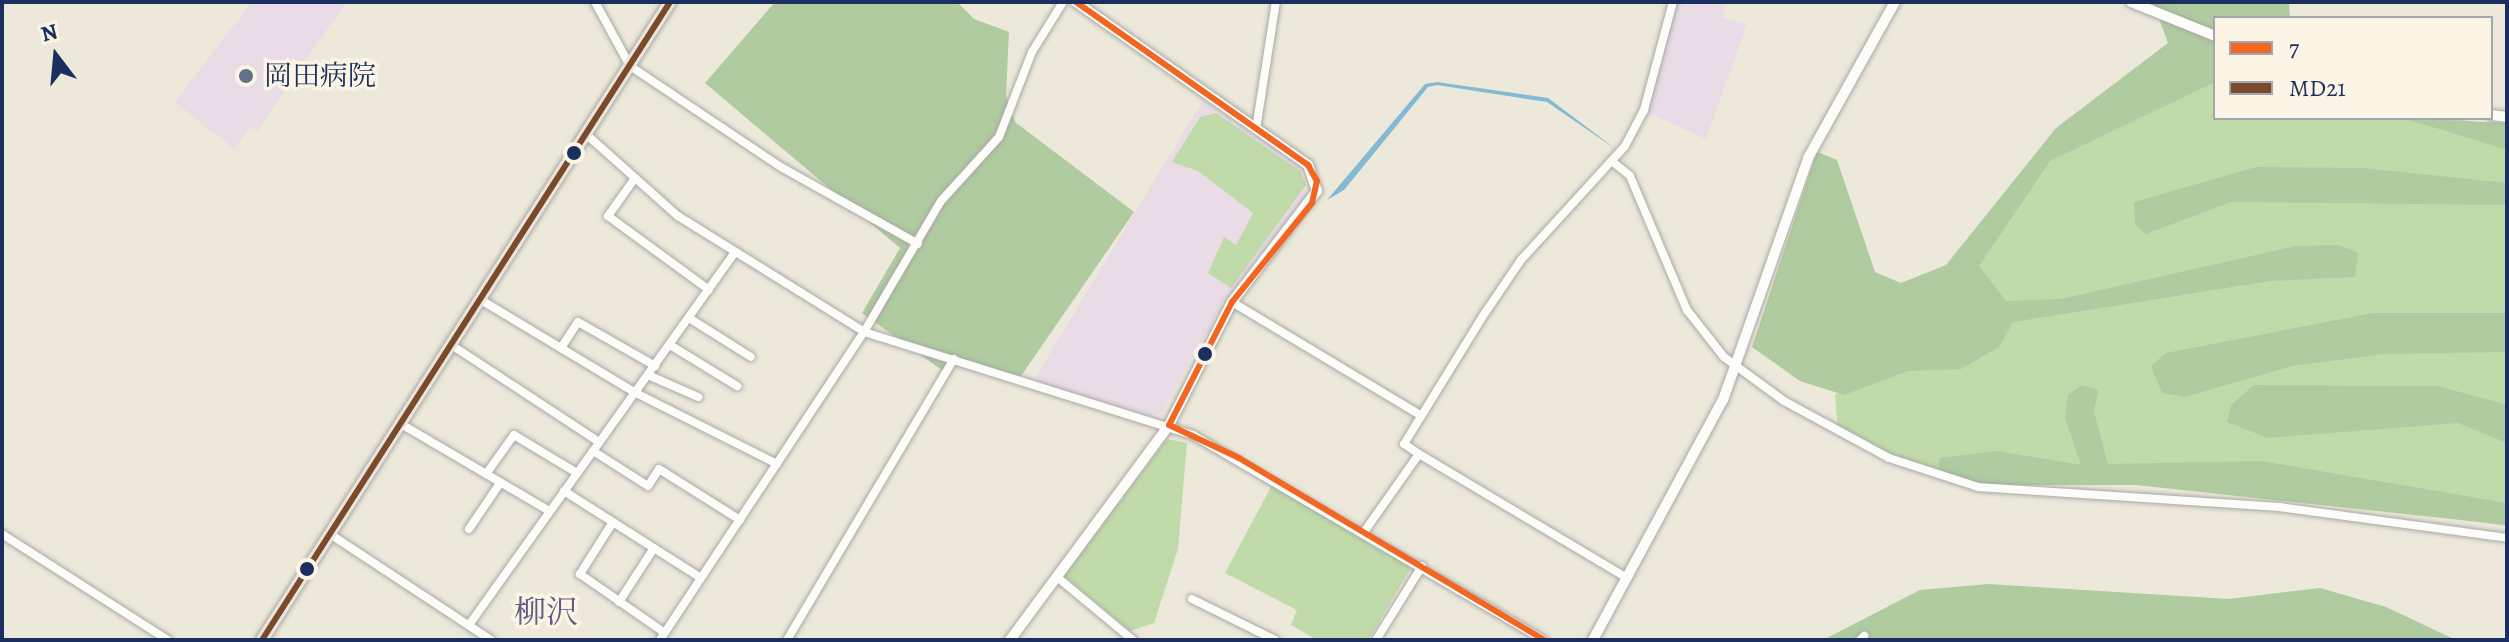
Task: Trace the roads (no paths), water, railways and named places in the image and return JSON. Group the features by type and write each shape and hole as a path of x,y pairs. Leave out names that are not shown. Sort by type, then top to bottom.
{"main road":[{"path":"262,640 453,346 670,2"}],"street":[{"path":"595,2 630,66 781,167 918,244"},
{"path":"613,522 580,574 662,637 864,332 954,183 999,137 1032,52 1063,2"},
{"path":"1010,640 1169,425 1232,302 1317,191 1308,165 1076,2"},
{"path":"1256,129 1276,2"},
{"path":"1625,577 1404,444 1521,260 1613,162 1644,110 1673,2"},
{"path":"1593,640 1737,370 1808,158 1895,2"},
{"path":"2131,2 2213,35"},
{"path":"587,135 635,178 733,255 864,332 954,359 1127,420 1169,425 1364,532 1544,640"},
{"path":"1613,162 1630,176 1687,310 1737,370 1889,458 1978,487 2279,507 2507,538"},
{"path":"635,178 608,216 709,290"},
{"path":"469,625 733,255"},
{"path":"481,300 636,393 777,464"},
{"path":"1232,302 1420,415"},
{"path":"689,318 751,357"},
{"path":"561,348 578,322 655,366"},
{"path":"670,345 737,386"},
{"path":"453,346 599,442"},
{"path":"787,640 954,359"},
{"path":"648,375 698,397"},
{"path":"401,424 549,511"},
{"path":"486,474 514,435 577,473"},
{"path":"593,451 648,486 659,469 740,520"},
{"path":"1364,532 1419,454"},
{"path":"469,529 500,483"},
{"path":"564,491 701,578"},
{"path":"2,534 168,640"},
{"path":"330,534 491,640"},
{"path":"619,602 654,548"},
{"path":"1376,640 1422,566"},
{"path":"1057,577 1133,640"},
{"path":"1192,599 1275,640"}],"water":[{"path":"1437,82 1548,98 1617,150 1547,102 1437,85 1428,87 1344,190 1327,200 1425,84"}],"place":[{"name":"岡田病院","path":"246,76"}],"district":[{"name":"柳沢","path":"546,612"}]}
